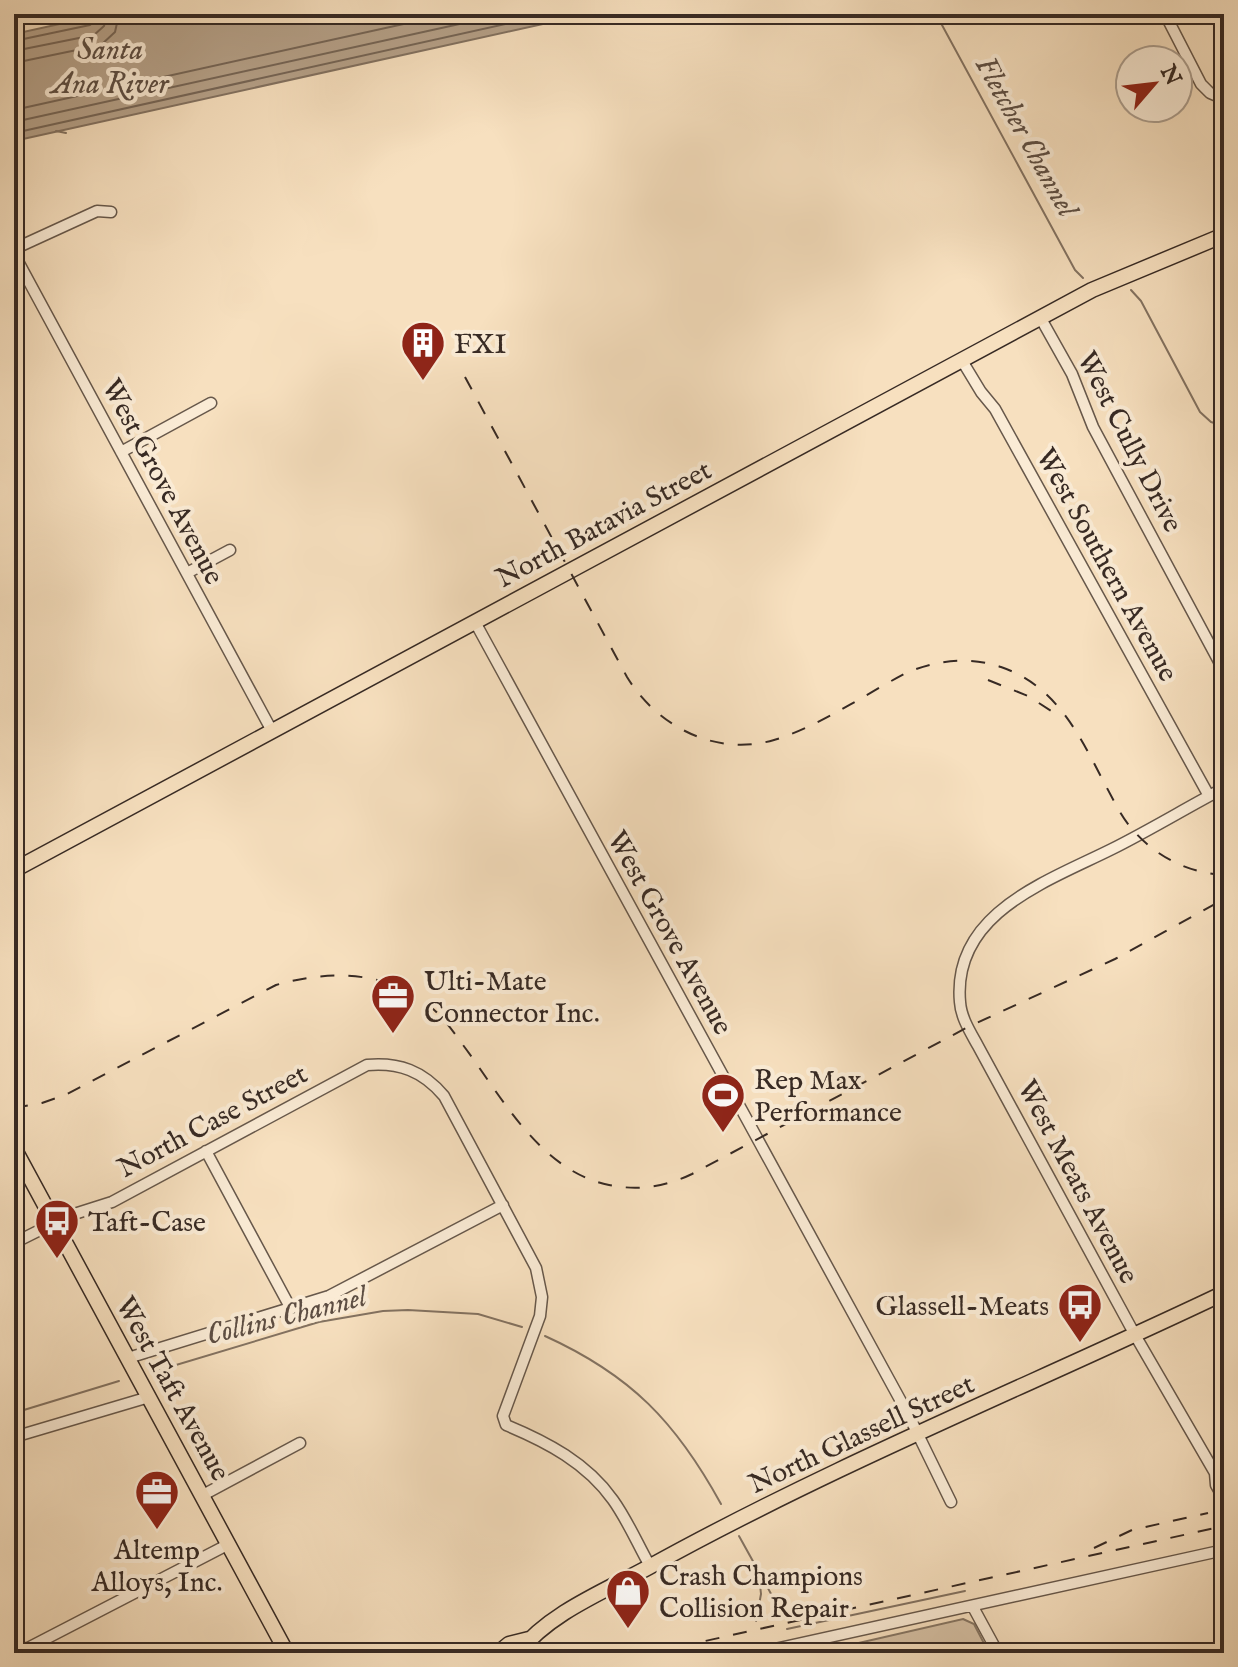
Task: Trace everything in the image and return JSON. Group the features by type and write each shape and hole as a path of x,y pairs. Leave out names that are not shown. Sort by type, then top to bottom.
{"main road":[{"name":"North Batavia Street","path":"14,870 1040,317 1100,286 1224,235"},
{"name":"West Taft Avenue","path":"14,1148 287,1653"},
{"name":"North Glassell Street","path":"518,1653 529,1639 575,1608 750,1513 1224,1293"},
{"name":"North Glassell Street","path":"498,1653 509,1644 529,1639"}],"street":[{"path":"1165,14 1201,84 1210,93 1224,99"},
{"path":"14,252 97,211 111,212"},
{"name":"West Grove Avenue","path":"14,252 272,731"},
{"name":"West Cully Drive","path":"1040,317 1072,374 1093,427 1224,671"},
{"name":"West Southern Avenue","path":"961,359 995,409 1209,796"},
{"path":"121,452 211,403"},
{"path":"187,573 230,550"},
{"name":"West Grove Avenue","path":"475,622 918,1433 951,1502"},
{"name":"West Meats Avenue","path":"1224,788 1004,906 984,924 963,964 960,1001 964,1019 980,1050 1135,1335 1220,1477 1216,1485 1224,1499"},
{"name":"North Case Street","path":"14,1243 54,1222 112,1202 367,1065 385,1063 402,1066 433,1083 456,1117 503,1205"},
{"path":"206,1151 291,1309"},
{"path":"128,1358 329,1296 503,1205 536,1268 542,1297 540,1316 503,1416 504,1421 506,1425 544,1441 580,1464 612,1498 650,1566"},
{"path":"14,1437 149,1397"},
{"path":"203,1495 300,1443"},
{"path":"14,1649 28,1648 229,1544"},
{"path":"757,1653 1224,1550"},
{"path":"973,1607 998,1653"}],"shaded area":[{"path":"963,1619 974,1624 989,1653 815,1653"}],"water":[{"name":"Santa Ana River","path":"105,14 588,14 14,141 14,34"}],"waterway":[{"name":"Fletcher Channel","path":"936,14 1075,270 1083,278"},
{"path":"56,131 66,133"},
{"name":"Fletcher Channel","path":"1131,290 1141,301 1200,412 1211,422 1224,426"},
{"name":"Collins Channel","path":"156,1371 319,1322 383,1311 478,1314 522,1327"},
{"name":"Collins Channel","path":"545,1336 602,1367 648,1404 687,1449 721,1504"},
{"name":"Collins Channel","path":"14,1413 119,1381"},
{"name":"Collins Channel","path":"739,1536 785,1619"},
{"path":"756,1621 761,1594 759,1575"},
{"name":"Collins Channel","path":"787,1629 965,1591"}],"railway":[{"path":"465,377 627,677 654,710 671,723 709,740 752,744 774,740 807,727 918,669 953,661 977,661 1001,667 1038,687 1053,701 1077,733 1122,815 1142,840 1174,862 1198,871 1224,875"},
{"path":"988,680 1028,696 1056,714"},
{"path":"14,1108 65,1095 276,985 313,977 370,978 406,990 434,1010 454,1032 525,1129 563,1165 609,1185 651,1187 692,1174 968,1027 1115,959 1224,899"},
{"path":"1094,1548 1132,1530 1208,1513"},
{"path":"651,1653 1224,1526"}],"place":[{"name":"FXI","path":"423,382"},
{"name":"Ulti-Mate Connector Inc.","path":"393,1035"},
{"name":"Rep Max Performance","path":"723,1134"},
{"name":"Taft-Case","path":"57,1260"},
{"name":"Glassell-Meats","path":"1080,1344"},
{"name":"Altemp Alloys, Inc.","path":"157,1531"},
{"name":"Crash Champions Collision Repair","path":"628,1630"}]}
